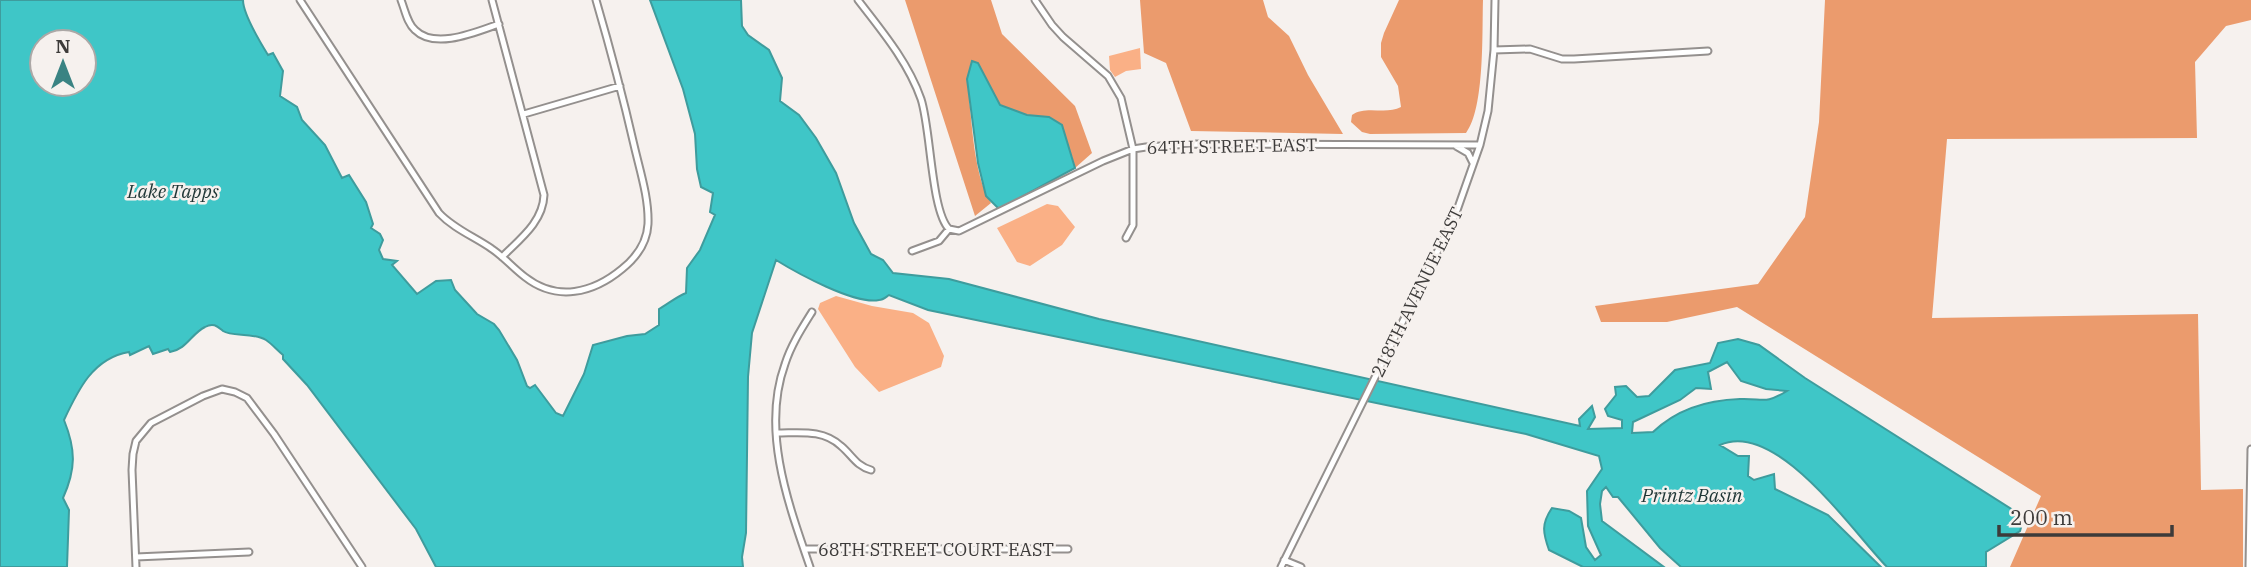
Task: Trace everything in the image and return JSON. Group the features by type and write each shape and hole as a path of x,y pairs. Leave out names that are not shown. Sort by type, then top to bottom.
{"street":[{"path":"300,0 439,213 451,224 487,245 536,285 553,292 568,293 592,286 612,276 631,261 644,245 648,224 647,204 620,86 596,0"},
{"path":"401,0 414,29 428,37 450,38 499,24"},
{"path":"492,0 543,186 544,203 533,226 502,257"},
{"path":"859,0 895,48 920,96 936,189 943,221 949,229"},
{"path":"1035,0 1052,25 1116,86 1129,126 1133,149 1133,225 1131,233 1126,237"},
{"name":"218TH AVENUE EAST","path":"1281,567 1455,216 1480,145 1488,111 1494,50 1495,0"},
{"path":"1494,50 1530,49 1562,59 1708,51"},
{"path":"524,114 620,86"},
{"name":"64TH STREET EAST","path":"912,251 939,241 949,229 959,231 1133,149 1190,144 1480,145"},
{"path":"1452,144 1466,150 1473,166"},
{"path":"810,567 785,490 777,433 779,382 789,354 812,312"},
{"path":"136,567 132,470 136,442 146,427 158,419 203,396 226,390 247,398 362,567"},
{"path":"777,433 822,434 840,444 858,464 871,470"},
{"path":"2249,567 2251,449"},
{"name":"68TH STREET COURT EAST","path":"804,549 1068,549"},
{"path":"136,557 249,552"},
{"path":"1284,560 1301,567"}],"shaded area":[{"path":"905,0 991,0 1002,34 1075,106 1092,153 1075,168 1072,156 1049,117 1027,115 1000,105 978,63 967,79 976,160 991,203 975,216"},
{"path":"1140,0 1263,0 1268,17 1289,36 1308,75 1343,134 1191,131 1166,63 1144,53"},
{"path":"1399,0 1483,0 1477,106 1466,133 1370,134 1362,132 1351,122 1352,115 1357,112 1401,107 1398,86 1381,57 1384,33"},
{"path":"1825,0 2251,0 2251,20 2226,26 2195,62 2197,138 1947,139 1932,318 2198,314 2201,490 2243,489 2243,567 2010,567 2041,496 1737,307 1667,322 1601,322 1595,306 1758,284 1805,217 1819,122"},
{"path":"1140,48 1141,69 1126,71 1115,77 1110,70 1109,56"},
{"path":"1047,204 1058,206 1075,227 1062,245 1030,266 1017,262 997,228"},
{"path":"836,296 913,313 929,323 944,356 941,367 879,392 855,367 818,309 820,303"}],"water":[{"name":"Lake Tapps","path":"0,0 243,0 249,20 261,43 268,55 273,53 283,71 280,96 297,107 302,120 325,145 342,178 349,175 366,202 373,224 371,228 380,234 383,240 379,250 383,259 397,261 392,265 417,294 436,281 451,280 455,290 477,314 499,330 517,360 527,386 530,388 535,385 556,413 563,416 584,374 593,345 645,334 659,325 659,309 686,293 687,268 700,250 715,215 710,212 713,193 701,187 695,134 683,89 650,0 741,0 742,26 748,35 769,50 782,78 780,101 799,115 816,138 836,173 854,223 871,254 883,260 893,273 949,279 1099,319 1580,426 1579,419 1592,406 1595,417 1588,429 1622,428 1622,420 1608,416 1605,409 1616,395 1615,387 1626,386 1637,397 1649,396 1675,370 1710,363 1718,343 1738,339 1759,345 1805,378 2024,517 2020,531 1986,552 1986,567 1887,567 1834,506 1788,463 1765,448 1742,441 1720,445 1738,456 1749,456 1748,476 1754,480 1774,474 1775,489 1828,515 1881,567 1681,567 1660,548 1618,497 1613,497 1606,487 1602,491 1600,504 1602,521 1664,567 1583,567 1549,550 1544,533 1545,524 1552,508 1569,511 1581,518 1586,547 1595,560 1601,555 1588,526 1587,491 1602,469 1599,456 1526,434 928,310 889,295 879,300 856,298 826,287 776,260 752,333 748,377 746,533 743,567 436,567 416,529 307,385 283,359 283,355 261,338 227,333 211,325 200,330 185,345 170,352 168,349 153,354 149,346 130,355 129,352 116,355 96,368 81,387 64,420 73,459 63,498 69,510 67,567 0,567","holes":["1727,362 1741,381 1766,389 1787,391 1768,399 1740,399 1704,404 1672,417 1653,432 1632,433 1633,422 1680,400 1696,388 1711,389 1708,372"]},
{"path":"972,61 978,63 1000,105 1027,115 1049,117 1062,125 1075,168 999,209 986,196 978,163 967,79"}],"water label":[{"name":"Printz Basin","path":"1692,495"}]}
